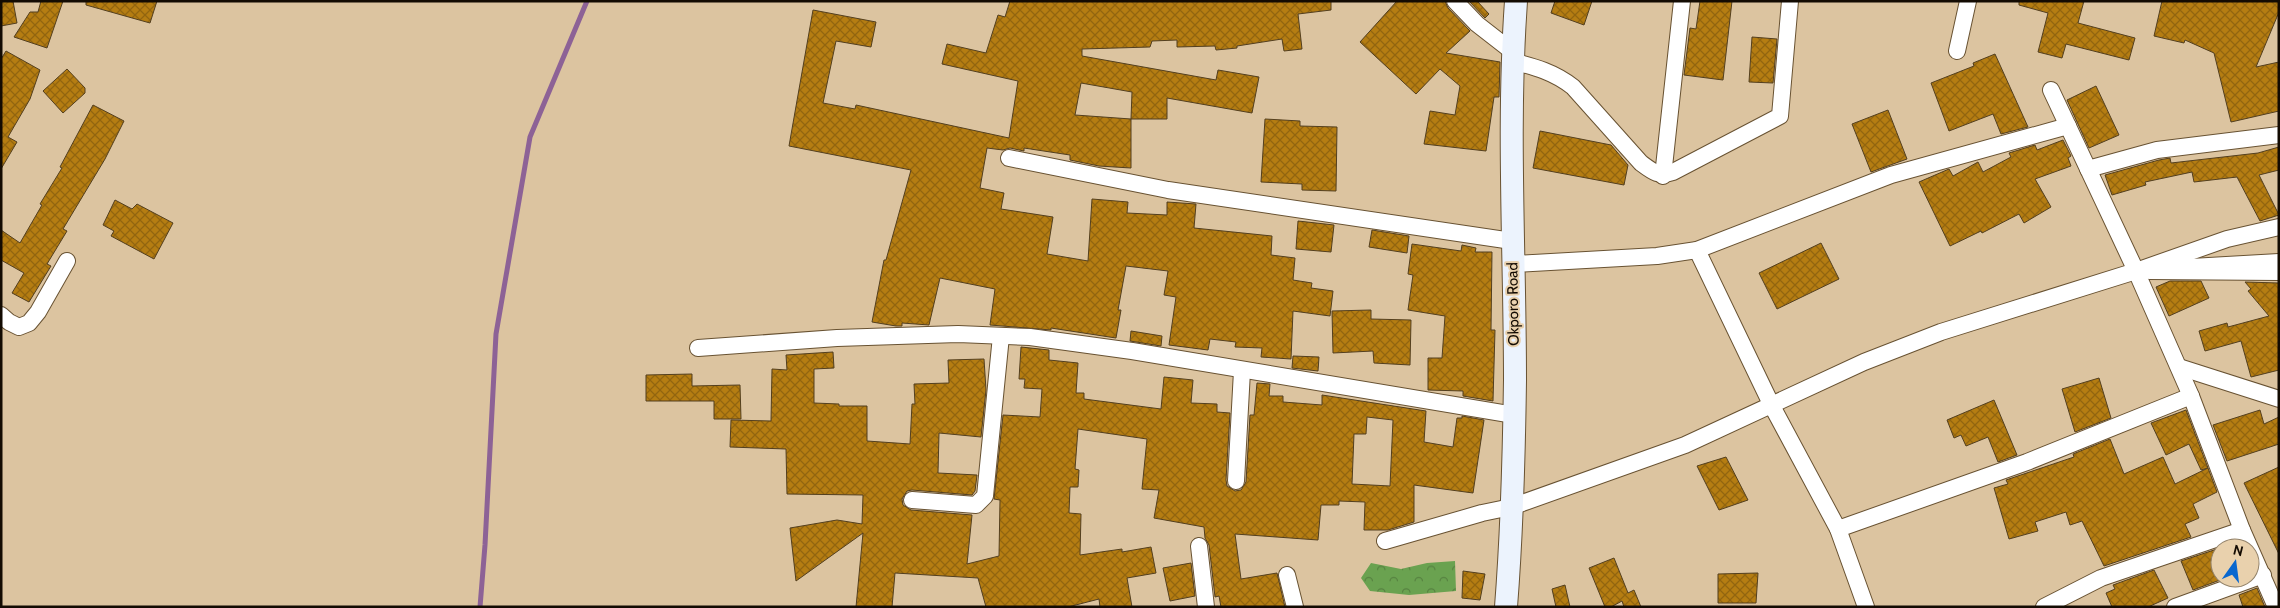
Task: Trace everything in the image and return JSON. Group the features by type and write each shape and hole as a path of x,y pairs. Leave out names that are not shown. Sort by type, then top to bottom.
{"main road":[{"name":"Okporo Road","path":"1506,607 1514,415 1510,154 1512,56 1516,1"}],"street":[{"path":"1455,1 1512,56 1562,78 1641,163 1663,176 1780,116 1790,1"},
{"path":"1663,176 1682,1"},
{"path":"1957,51 1968,1"},
{"path":"2052,90 2192,396 2242,530 2276,607"},
{"path":"1513,264 1657,256 1697,250 1891,174 2068,126"},
{"path":"2088,169 2157,150 2279,135"},
{"path":"1009,158 1168,190 1512,242"},
{"path":"1385,541 1482,513 1511,507 1685,446 1864,362 1941,332 2228,239 2279,227"},
{"path":"1697,250 1772,406 1838,529 1866,607"},
{"path":"1,315 19,327 29,324 67,261"},
{"path":"2136,270 2279,262"},
{"path":"2136,270 2279,272"},
{"path":"2136,270 2279,280"},
{"path":"698,348 837,338 958,334 1030,337 1122,350 1514,415"},
{"path":"912,500 976,505 985,496 1001,336"},
{"path":"2179,367 2279,399"},
{"path":"1236,481 1242,371"},
{"path":"1838,529 2027,462 2192,396"},
{"path":"2044,607 2101,578 2242,530"},
{"path":"1198,546 1206,607"},
{"path":"1287,575 1295,607"},
{"path":"2175,607 2263,575"}],"green space":[{"path":"1455,561 1456,591 1409,595 1370,591 1361,578 1371,563 1401,569 1427,563"}],"building":[{"path":"1,1 13,1 17,23 1,26"},
{"path":"41,1 63,1 47,48 14,37 30,12 38,12"},
{"path":"86,1 157,1 150,23 86,5"},
{"path":"1010,1 1331,1 1331,10 1298,14 1302,49 1284,51 1282,39 1216,50 1215,46 1177,47 1177,40 1152,41 1150,47 1082,49 1082,56 1216,80 1218,70 1259,77 1252,113 1167,98 1167,119 1131,119 1131,168 1099,166 1070,160 1070,155 1024,148 1024,151 1010,148 1003,150 987,148 980,188 1004,193 1001,209 1053,217 1047,254 1088,261 1092,199 1128,202 1127,213 1167,215 1167,202 1196,204 1194,228 1272,236 1271,255 1295,258 1293,280 1312,283 1311,288 1333,291 1330,316 1293,311 1291,359 1261,357 1262,348 1235,347 1236,342 1210,339 1208,350 1169,345 1176,297 1164,295 1168,271 1126,266 1118,310 1121,310 1116,338 1051,328 1051,330 990,325 995,289 940,278 929,325 902,323 902,326 896,326 872,322 884,260 886,260 911,170 789,146 813,10 876,22 871,47 836,41 823,103 855,109 856,105 1009,138 1018,81 942,64 947,44 986,53 998,15 1005,17","holes":["1081,83 1132,92 1131,119 1075,115"]},
{"path":"1397,1 1445,1 1448,8 1470,31 1446,53 1500,62 1499,97 1494,97 1486,151 1424,144 1430,111 1455,115 1460,86 1440,69 1416,94 1360,42"},
{"path":"1469,1 1477,1 1489,14 1485,18"},
{"path":"1555,1 1592,1 1584,25 1551,13"},
{"path":"1700,1 1732,1 1723,80 1684,75 1690,28 1696,29"},
{"path":"2019,1 2084,1 2078,23 2135,38 2129,60 2066,44 2062,58 2038,52 2048,13 2019,5"},
{"path":"2162,1 2279,1 2279,12 2256,67 2279,62 2279,111 2231,122 2214,53 2185,40 2184,43 2154,36"},
{"path":"1752,37 1777,39 1773,83 1749,82"},
{"path":"6,51 40,70 30,99 8,137 17,142 1,169 1,59"},
{"path":"1995,54 2028,127 2001,134 1993,114 1949,131 1931,83 1974,66 1973,63"},
{"path":"67,69 85,88 85,93 63,113 43,91"},
{"path":"2096,86 2119,135 2089,148 2067,100"},
{"path":"93,105 124,121 105,159 63,229 67,231 47,264 51,266 29,302 12,293 24,273 1,260 1,230 20,243 42,205 40,204 62,168 60,167"},
{"path":"1888,110 1907,159 1871,172 1852,124"},
{"path":"1265,119 1300,121 1300,126 1337,127 1336,191 1302,190 1302,184 1261,182"},
{"path":"1540,131 1611,145 1628,165 1624,185 1533,168"},
{"path":"2063,140 2071,156 2068,158 2071,166 2035,179 2051,207 2024,223 2019,214 1982,233 1981,231 1950,246 1919,182 1949,169 1953,176 1978,162 1983,172 2011,157 2009,153 2035,145 2037,150"},
{"path":"2279,147 2279,170 2259,175 2279,215 2260,221 2237,177 2194,182 2192,172 2145,182 2146,185 2112,195 2105,175 2170,158 2171,163 2258,153"},
{"path":"115,200 132,209 137,204 173,223 154,259 111,236 114,231 103,225"},
{"path":"1298,221 1334,225 1331,252 1296,249"},
{"path":"1372,230 1409,236 1407,253 1369,247"},
{"path":"1821,243 1839,279 1777,309 1759,273"},
{"path":"1412,244 1461,251 1462,245 1476,248 1475,252 1492,252 1491,330 1495,330 1493,401 1463,396 1463,391 1428,390 1428,358 1442,358 1445,316 1408,310 1413,275 1408,274"},
{"path":"2170,281 2201,281 2209,298 2169,316 2156,287"},
{"path":"2245,282 2279,283 2279,370 2251,377 2241,341 2205,351 2199,331 2227,323 2228,327 2269,316 2248,291 2251,289"},
{"path":"1371,310 1371,319 1411,320 1410,365 1374,363 1373,351 1333,353 1332,311"},
{"path":"1131,331 1162,336 1161,346 1130,341"},
{"path":"1021,347 1049,350 1049,360 1078,363 1076,393 1084,393 1084,399 1161,409 1164,377 1193,380 1191,403 1217,404 1217,412 1230,413 1226,480 1227,486 1235,491 1241,490 1246,482 1250,415 1254,415 1257,383 1270,384 1269,396 1283,396 1283,402 1322,405 1322,395 1426,411 1424,442 1453,447 1457,418 1462,418 1462,416 1484,420 1473,493 1414,485 1414,522 1388,530 1364,530 1365,502 1339,501 1339,505 1321,505 1318,540 1235,534 1241,579 1277,573 1285,607 1221,607 1219,596 1215,597 1209,545 1205,538 1204,527 1154,518 1159,490 1142,489 1147,439 1078,429 1075,469 1079,470 1078,487 1070,487 1069,513 1081,514 1080,555 1122,549 1122,552 1151,547 1156,573 1127,578 1132,607 1100,607 1099,599 1068,607 986,607 978,578 895,573 892,607 856,607 863,533 796,581 790,528 837,520 862,524 863,495 787,494 786,449 730,447 731,420 771,421 772,369 787,370 786,355 833,352 834,368 814,369 814,403 839,404 839,406 867,406 867,441 910,444 912,404 915,404 914,384 949,383 948,360 984,359 986,390 981,437 939,433 938,473 977,475 975,491 972,495 912,490 907,491 902,499 903,505 911,510 972,515 967,564 999,556 1000,500 994,499 1003,415 1040,417 1042,389 1024,388 1025,379 1019,379","holes":["1367,417 1393,420 1390,486 1352,484 1354,434 1366,434"]},
{"path":"1293,356 1319,357 1318,371 1292,368"},
{"path":"692,374 692,386 740,385 741,419 714,419 714,401 646,401 646,375"},
{"path":"2099,378 2111,418 2075,432 2062,389"},
{"path":"1994,400 2017,455 1998,462 1988,437 1966,446 1961,435 1954,438 1947,420"},
{"path":"2186,410 2208,468 2201,470 2189,444 2166,455 2151,423"},
{"path":"2260,410 2264,424 2279,417 2279,444 2227,461 2213,425"},
{"path":"2110,439 2124,474 2163,457 2175,484 2208,468 2217,492 2193,504 2199,518 2185,524 2191,537 2104,566 2082,521 2070,525 2066,512 2035,522 2038,531 2009,539 1994,488 2008,484 2006,480 2074,457 2073,454"},
{"path":"1726,457 1748,500 1719,510 1697,466"},
{"path":"2279,467 2279,554 2244,483"},
{"path":"2210,551 2210,584 2193,590 2181,561"},
{"path":"1614,558 1628,593 1634,590 1641,607 1624,607 1622,601 1611,607 1605,607 1589,568"},
{"path":"1191,563 1195,596 1170,601 1163,568"},
{"path":"2154,570 2168,598 2148,607 2112,607 2106,593 2115,589 2113,585"},
{"path":"1463,571 1485,574 1480,600 1462,598"},
{"path":"1758,573 1756,603 1718,603 1718,574"},
{"path":"1565,585 1570,607 1556,607 1552,589"},
{"path":"2257,588 2265,607 2243,607 2239,595"}],"waterway":[{"path":"480,607 496,334 530,137 587,1"}]}
